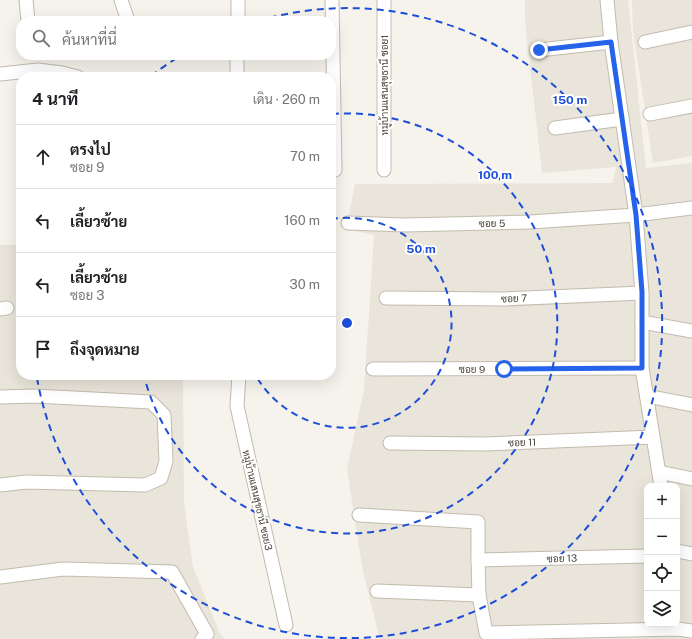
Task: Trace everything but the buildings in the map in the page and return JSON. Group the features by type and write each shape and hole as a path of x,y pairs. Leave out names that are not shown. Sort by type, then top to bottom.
{"street":[{"path":"26,0 28,16"},
{"path":"121,0 126,16"},
{"path":"238,0 238,16"},
{"path":"332,0 332,16"},
{"name":"หมู่บ้านแสนสุขธานี ซอย1","path":"384,0 384,170"},
{"path":"607,0 611,42 636,215 642,292 642,368 661,483"},
{"path":"645,42 692,32"},
{"path":"539,50 611,42"},
{"path":"237,60 237,72"},
{"path":"333,60 333,72"},
{"path":"19,72 38,70 54,72"},
{"path":"0,74 16,72"},
{"path":"650,114 692,106"},
{"path":"555,128 622,120"},
{"name":"ซอย 5","path":"348,223 405,225 530,222 636,215 692,208"},
{"name":"ซอย 7","path":"386,298 505,299 642,292"},
{"path":"642,322 692,331"},
{"name":"ซอย 9","path":"373,369 642,368"},
{"name":"หมู่บ้านแสนสุขธานี ซอย3","path":"239,380 237,406 286,625"},
{"path":"0,397 35,396 151,402 164,415 166,461 161,478 145,485 26,482 0,485"},
{"path":"647,396 692,405"},
{"name":"ซอย 11","path":"390,443 484,444 653,437"},
{"path":"659,472 692,479"},
{"path":"359,515 478,522 479,595 486,633 692,631"},
{"path":"680,552 692,554"},
{"name":"ซอย 13","path":"478,560 644,556"},
{"path":"0,577 63,569 172,572 207,634 202,639"},
{"path":"377,591 479,595"}],"shaded area":[{"path":"525,0 628,0 646,168 692,163 692,639 380,639 363,572 347,469 364,390 374,235 346,229 355,184 613,183 616,167 542,173 525,21"},
{"path":"632,0 692,0 692,156 653,163 633,31"},
{"path":"0,245 16,245 16,380 183,380 184,503 193,567 220,634 225,639 0,639"}],"route":[{"path":"504,369 642,368 642,292 638,234 611,42 539,50"}]}
